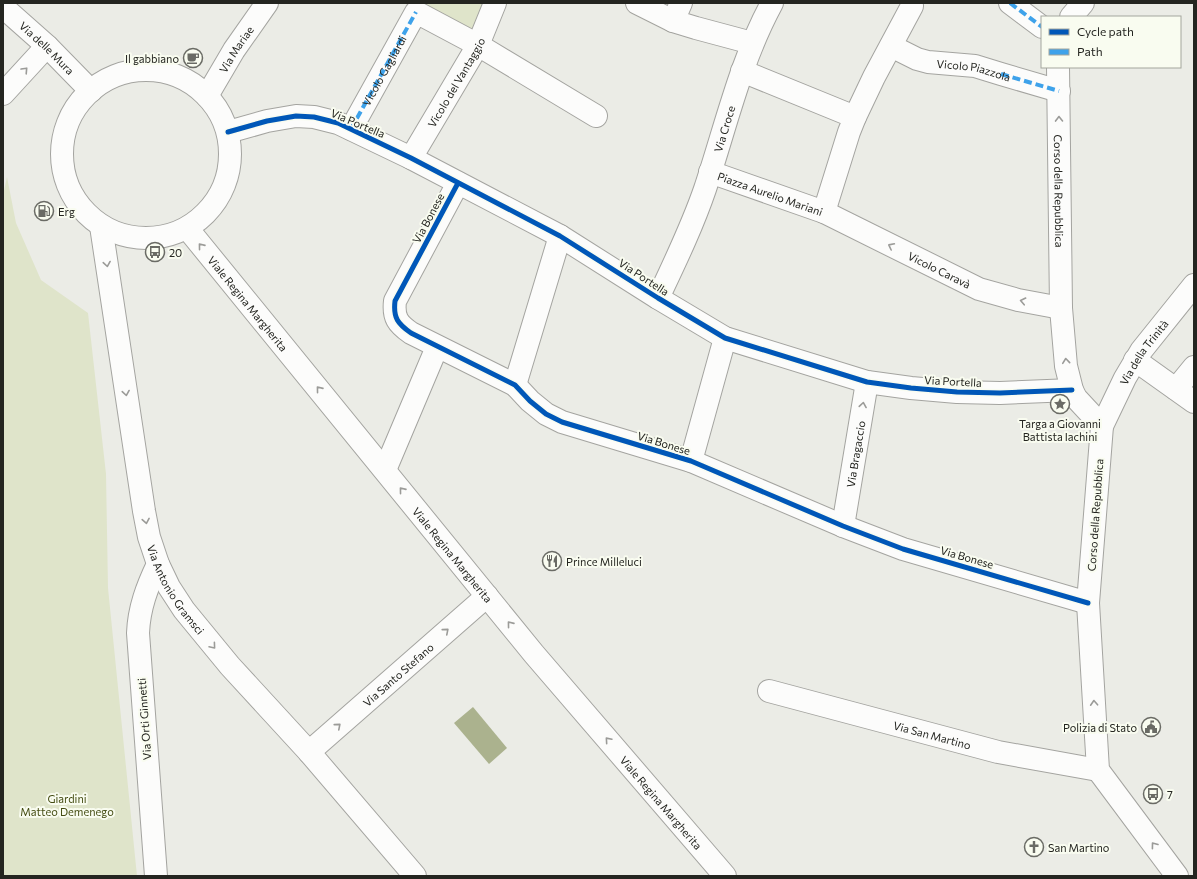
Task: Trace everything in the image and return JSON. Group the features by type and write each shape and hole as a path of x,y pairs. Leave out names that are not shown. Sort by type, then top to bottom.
{"street":[{"name":"Via Mariae","path":"207,96 234,50 267,3"},
{"name":"Vicolo del Vantaggio","path":"411,158 478,45 495,3"},
{"path":"637,3 677,12 696,28 752,43"},
{"name":"Via Croce","path":"658,298 693,221 752,43 772,3"},
{"path":"1010,3 1041,25"},
{"path":"1072,16 1083,3"},
{"path":"742,71 855,116 912,6"},
{"name":"Via delle Mura","path":"3,7 47,46 90,91"},
{"name":"Vicolo Gagliardi","path":"351,129 416,12 478,45"},
{"path":"478,45 596,116"},
{"path":"3,94 47,46"},
{"name":"Vicolo Piazzola","path":"891,46 917,59 928,62 966,64 1059,91"},
{"name":"Corso della Repubblica","path":"1058,68 1061,308 1066,366 1072,390 1081,404 1102,426 1088,603 1098,770"},
{"path":"150,70 171,73 190,82 207,96 220,112 228,132 230,154 227,176 218,197 205,215 187,228 166,236 144,239 122,235 101,226 81,209 68,186 62,161 64,135 73,111 90,91 108,78 128,71 150,70"},
{"name":"Via Portella","path":"228,132 267,121 296,116 310,116 324,119 351,129 411,158 560,236 658,298 725,338 866,382 957,392 1000,393 1072,390"},
{"name":"Piazza Aurelio Mariani","path":"710,172 824,212 845,143 855,116"},
{"name":"Via Bonese","path":"458,183 395,302 395,315 399,322 411,333 515,385 530,401 546,414 570,425 691,461 843,526 903,549 1088,603"},
{"name":"Vicolo Caravà","path":"824,212 979,289 1061,308"},
{"name":"Via Antonio Gramsci","path":"101,226 144,511 149,537 158,564 169,587 203,634 230,666 308,752 415,876"},
{"name":"Viale Regina Margherita","path":"187,228 534,654 725,876"},
{"path":"515,385 560,236"},
{"name":"Via della Trinità","path":"1102,426 1135,360 1151,337 1194,284"},
{"path":"691,461 725,338"},
{"path":"385,470 437,347"},
{"path":"1135,360 1194,402"},
{"path":"1176,388 1194,367"},
{"name":"Via Bragaccio","path":"843,526 866,382"},
{"name":"Via Orti Ginnetti","path":"156,876 138,642 140,609 148,585 158,564"},
{"name":"Via Santo Stefano","path":"308,752 487,596"},
{"name":"Via San Martino","path":"769,692 992,751 1098,770"},
{"path":"1098,770 1177,876"}],"green space":[{"path":"422,3 485,3 473,32"},
{"name":"Giardini Matteo Demenego","path":"7,177 16,223 41,280 88,313 106,474 108,588 137,876 3,876 3,195"}],"shaded area":[{"path":"473,707 507,748 489,764 454,723"}],"marked path":[{"path":"1010,3 1041,26"},
{"path":"351,129 416,12"},
{"path":"1001,74 1059,91"}],"cycle path":[{"path":"228,132 267,121 296,116 314,117 338,123 411,158 560,236 658,298 725,338 867,382 957,392 1000,393 1072,390"},
{"path":"458,183 395,301 397,320 411,333 515,385 530,401 546,414 562,422 691,461 843,526 903,549 1088,603"}],"place":[{"name":"Il gabbiano","path":"193,58"},
{"name":"Erg","path":"44,211"},
{"name":"20","path":"155,252"},
{"name":"Targa a Giovanni Battista Iachini","path":"1060,404"},
{"name":"Prince Milleluci","path":"552,561"},
{"name":"Polizia di Stato","path":"1151,727"},
{"name":"7","path":"1153,794"},
{"name":"San Martino","path":"1034,847"}]}
